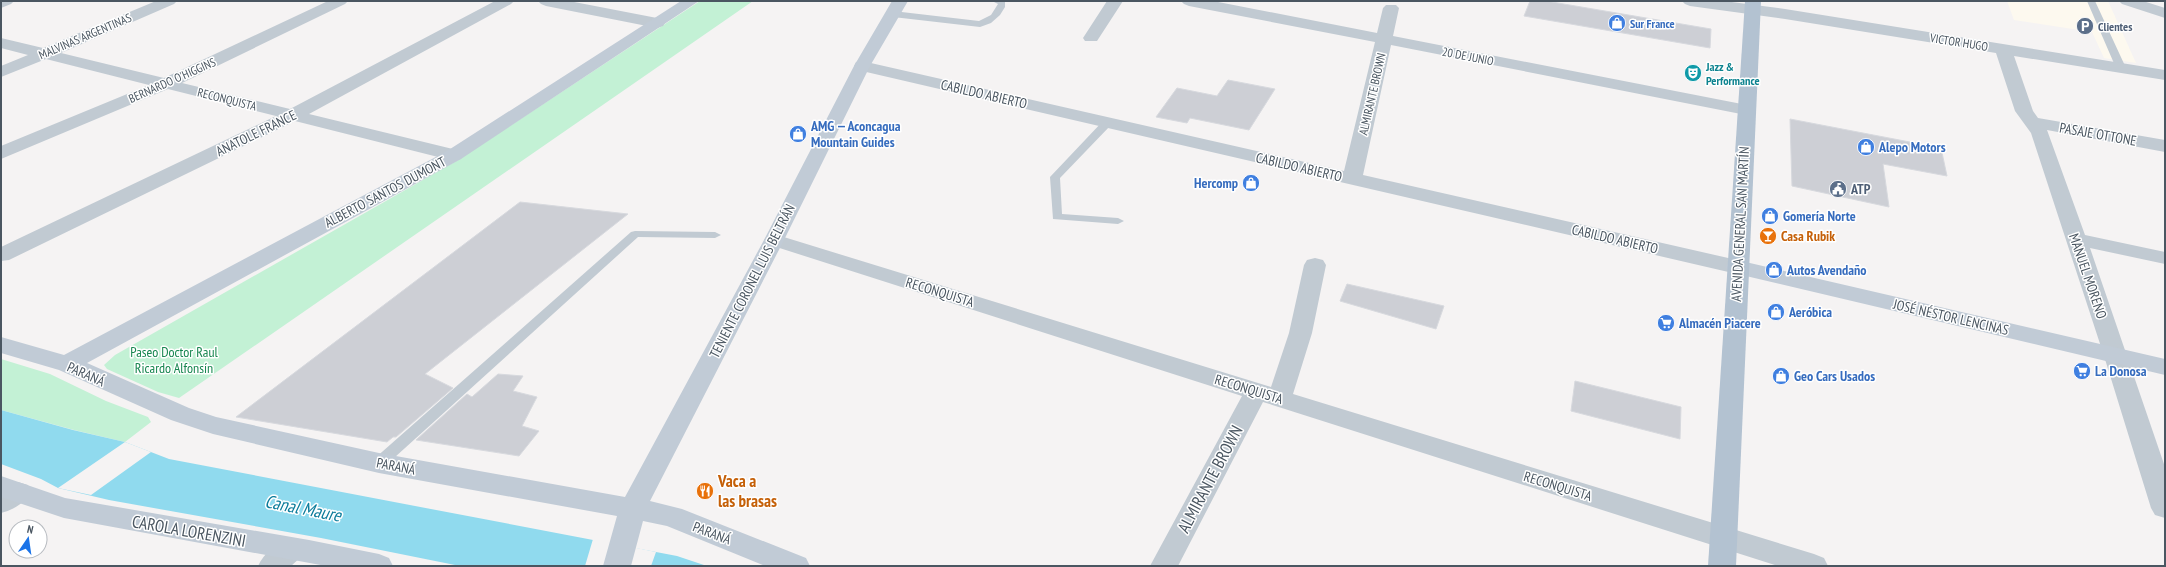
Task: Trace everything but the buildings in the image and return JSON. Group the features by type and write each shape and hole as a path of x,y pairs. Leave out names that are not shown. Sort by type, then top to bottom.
{"main road":[{"name":"AVENIDA GENERAL SAN MARTÍN","path":"1722,566 1752,6"}],"street":[{"path":"1,3 6,1"},
{"name":"MALVINAS ARGENTINAS","path":"1,72 169,1"},
{"name":"BERNARDO O'HIGGINS","path":"1,153 166,84 340,1"},
{"name":"ANATOLE FRANCE","path":"1,255 293,115 506,1"},
{"path":"546,1 657,23"},
{"name":"ALBERTO SANTOS DUMONT","path":"67,364 454,155 691,1"},
{"path":"1091,38 1115,1"},
{"name":"20 DE JUNIO","path":"1189,1 1746,110"},
{"name":"VICTOR HUGO","path":"1690,1 1752,6 2165,75"},
{"path":"2127,1 2165,13"},
{"name":"TENIENTE CORONEL LUIS BELTRÁN","path":"620,556 633,508 774,240 862,66 897,8"},
{"name":"ALMIRANTE BROWN","path":"1352,179 1391,8"},
{"name":"RECONQUISTA","path":"1,43 454,155"},
{"name":"MANUEL MORENO","path":"2003,49 2024,111 2040,133 2116,356 2165,508"},
{"name":"CABILDO ABIERTO","path":"862,66 1737,267"},
{"name":"PASAJE OTTONE","path":"2031,122 2165,146"},
{"path":"2075,239 2165,258"},
{"name":"RECONQUISTA","path":"774,240 1814,566"},
{"name":"ALMIRANTE BROWN","path":"1164,566 1300,340 1306,317 1315,265"},
{"name":"JOSÉ NÉSTOR LENCINAS","path":"1737,267 2165,367"},
{"name":"PARANÁ","path":"1,345 67,364 189,418 213,426 380,463 633,508 672,518 796,566"},
{"name":"CAROLA LORENZINI","path":"7,494 282,557 379,566"}],"lane":[{"path":"897,8 980,24 990,21 1001,8 1002,3 996,1"},
{"path":"2091,1 2121,68"},
{"path":"1107,123 1055,177 1056,217 1118,221"},
{"path":"380,463 635,234 715,235"}],"shaded area":[{"name":"Clientes","path":"2007,1 2108,1 2136,63 2104,58 2092,32 2014,20"}],"green space":[{"name":"Paseo Doctor Raul Ricardo Alfonsín","path":"700,1 753,1 179,398 158,392 107,369 104,365 115,355 458,160"},
{"path":"1,359 50,374 106,401 148,417 151,422 125,442 1,410"}],"water":[{"name":"Canal Maure","path":"1,410 73,430 125,442 169,459 677,556 707,566 460,566 321,538 109,500 58,488 41,479 1,464"}],"pier":[{"path":"125,442 151,452 91,495 58,488"},
{"path":"593,539 656,552 651,566 585,566"}],"place":[{"name":"Sur France","path":"1617,23"},
{"name":"Clientes","path":"2085,26"},
{"name":"Jazz & Performance","path":"1693,73"},
{"name":"AMG — Aconcagua Mountain Guides","path":"798,134"},
{"name":"Alepo Motors","path":"1866,147"},
{"name":"Hercomp","path":"1251,183"},
{"name":"ATP","path":"1838,189"},
{"name":"Gomería Norte","path":"1770,216"},
{"name":"Casa Rubik","path":"1768,236"},
{"name":"Autos Avendaño","path":"1774,270"},
{"name":"Aeróbica","path":"1776,312"},
{"name":"Almacén Piacere","path":"1666,323"},
{"name":"La Donosa","path":"2082,371"},
{"name":"Geo Cars Usados","path":"1781,376"},
{"name":"Vaca a las brasas","path":"705,491"}]}
